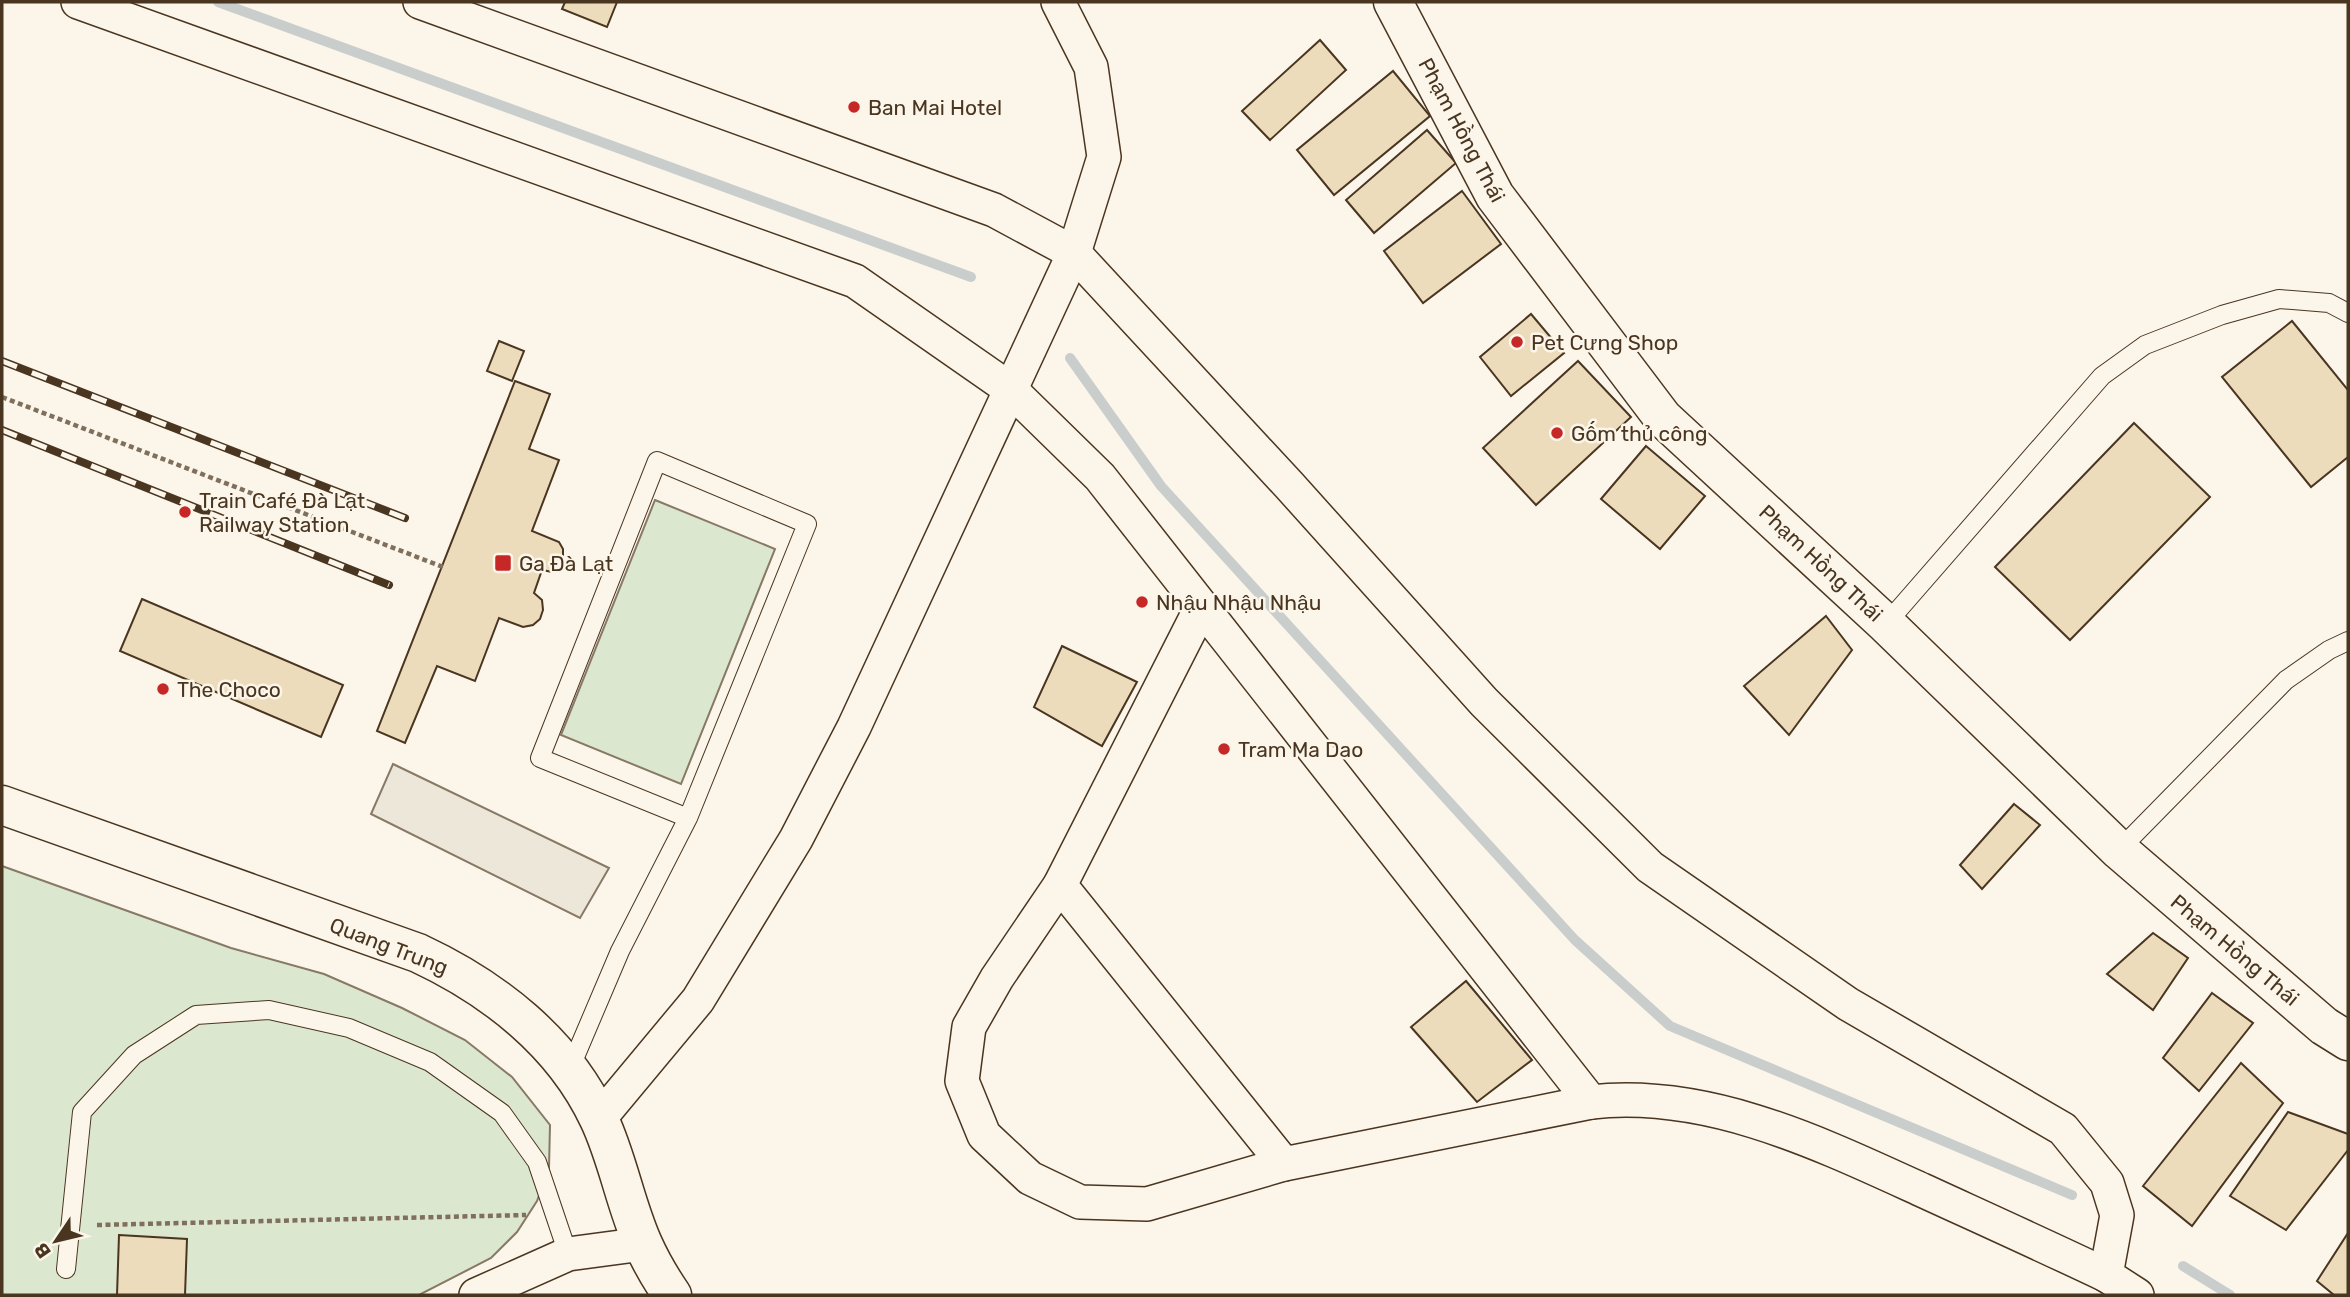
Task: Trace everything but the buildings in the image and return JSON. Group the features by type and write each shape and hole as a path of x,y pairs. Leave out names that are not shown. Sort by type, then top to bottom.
{"street":[{"path":"78,2 856,281 1010,389 1100,477 1591,1102"},
{"path":"420,2 994,210 1074,253 1289,485 1484,702 1650,867 1848,1004 2063,1129 2107,1182 2117,1215 2106,1275"},
{"path":"599,1119 698,1000 796,839 854,727 1074,253 1104,157 1091,67 1058,2"},
{"name":"Phạm Hồng Thái","path":"1393,2 1495,196 1663,418 1886,624 2119,850 2324,1026 2348,1041"},
{"path":"1201,608 1060,885 997,978 969,1027 961,1081 984,1135 1030,1178 1080,1202 1147,1204 1283,1164 1591,1102 1619,1099 1716,1110 1825,1146 2106,1275 2137,1295"},
{"name":"Quang Trung","path":"2,805 418,953 485,989 515,1012 542,1038 569,1071 599,1119 643,1244 672,1295"},
{"path":"1060,885 1283,1164"},
{"path":"476,1295 568,1254 643,1244"}],"lane":[{"path":"1886,624 2102,376 2145,345 2222,315 2279,299 2329,303 2348,313"},
{"path":"569,1071 620,951 688,818 807,524 657,461 540,758 688,818"},
{"path":"2119,850 2286,680 2329,650 2348,641"},
{"path":"66,1269 82,1112 134,1055 196,1015 269,1010 348,1028 430,1062 502,1113 537,1162 568,1254"}],"path":[{"path":"2,397 443,567"},
{"path":"71,1225 554,1214"}],"green space":[{"path":"655,500 775,549 681,784 561,735"},
{"path":"2,866 231,948 324,974 402,1008 465,1040 512,1077 550,1125 549,1168 537,1201 517,1232 491,1258 419,1295 2,1295"}],"shaded area":[{"path":"393,764 609,868 580,918 371,814"}],"waterway":[{"path":"218,2 971,277"},
{"path":"1070,358 1161,486 1575,940 1670,1026 2072,1195"},
{"path":"2183,1266 2230,1295"}],"railway":[{"path":"2,361 405,518"},
{"path":"2,430 389,585"}],"place":[{"name":"Ban Mai Hotel","path":"854,107"},
{"name":"Pet Cưng Shop","path":"1517,342"},
{"name":"Gốm thủ công","path":"1557,433"},
{"name":"Train Café Đà Lạt Railway Station","path":"185,512"},
{"name":"Ga Đà Lạt","path":"503,563"},
{"name":"Nhậu Nhậu Nhậu","path":"1142,602"},
{"name":"The Choco","path":"163,689"},
{"name":"Tram Ma Dao","path":"1224,749"}]}
